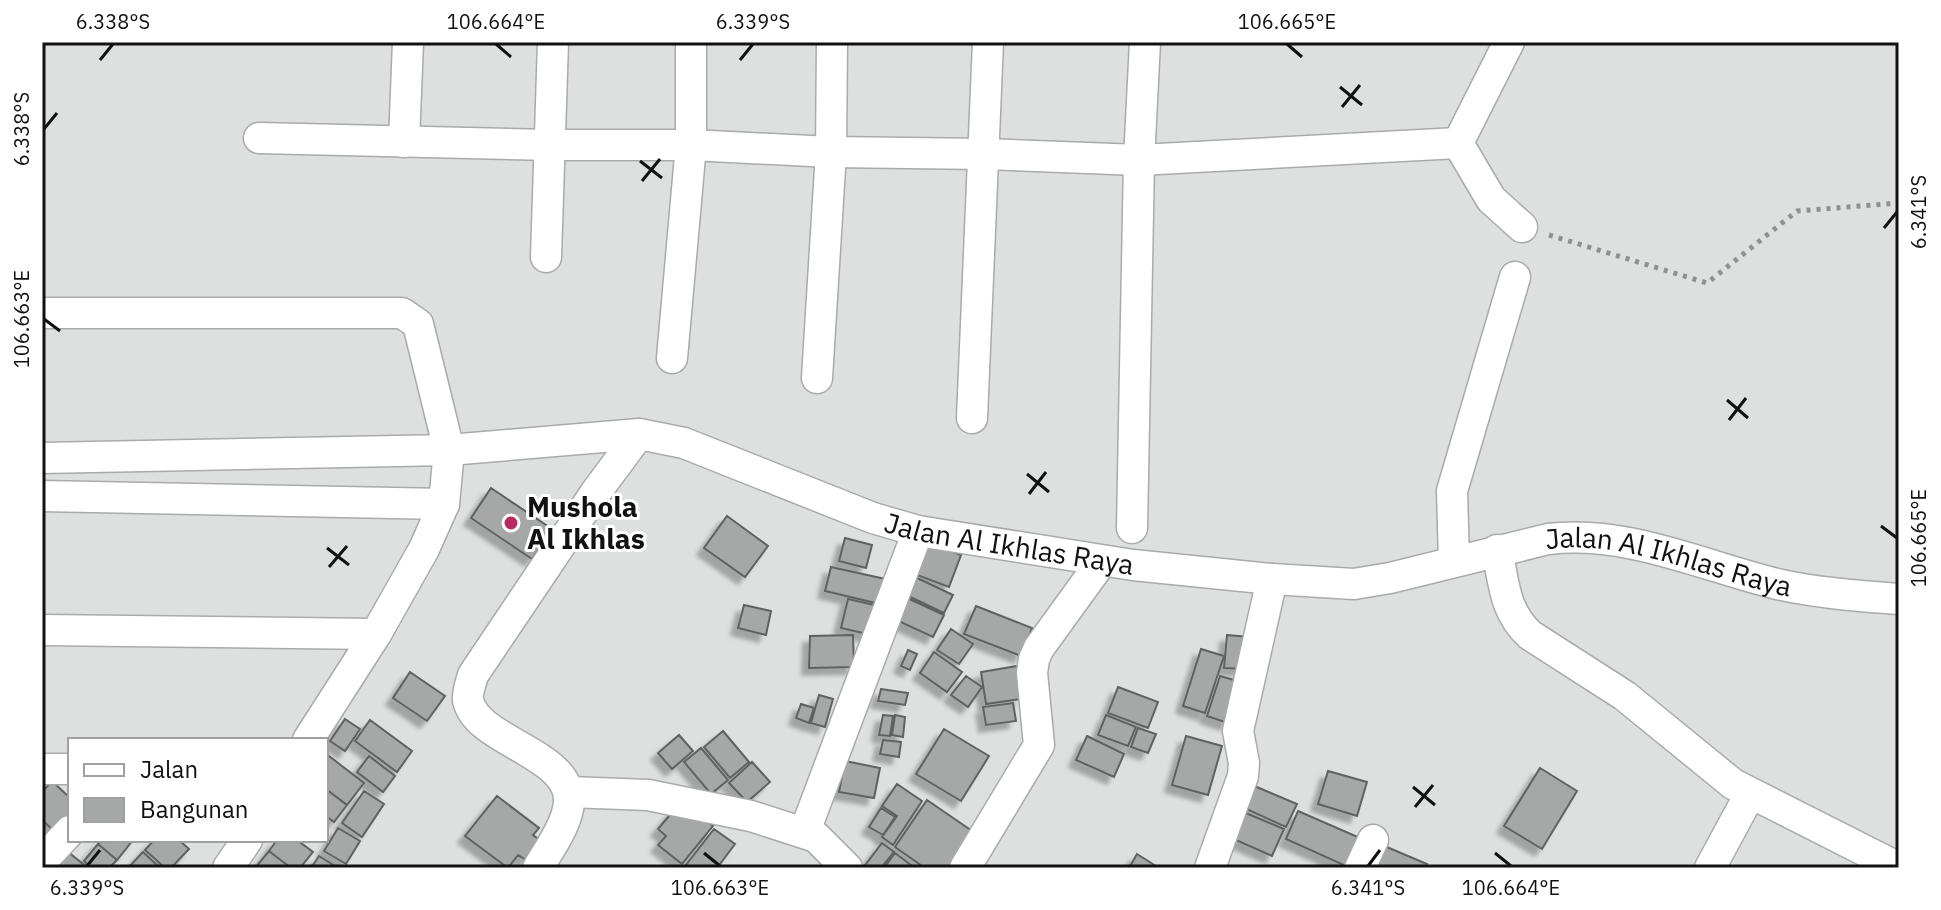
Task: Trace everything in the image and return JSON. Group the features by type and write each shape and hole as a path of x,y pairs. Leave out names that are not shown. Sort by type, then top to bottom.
{"street":[{"path":"404,142 408,42"},
{"path":"546,257 553,42"},
{"path":"672,358 691,145 691,42"},
{"path":"817,378 831,152 832,42"},
{"path":"972,418 988,42"},
{"path":"1132,528 1139,160 1145,42"},
{"path":"1458,143 1509,42"},
{"path":"259,138 691,145 1139,160 1458,143"},
{"path":"1458,143 1491,199 1522,227"},
{"path":"1454,561 1452,491 1515,277"},
{"path":"42,313 402,313 411,317 422,331 449,450 444,504 424,549 376,634 309,738"},
{"path":"538,868 568,812 569,792 559,774 477,715 468,700 470,686 473,675 507,622 639,434"},
{"name":"Jalan Al Ikhlas Raya","path":"42,458 449,450 639,434 684,443 873,518 918,531 1102,561 1272,579 1354,584 1571,536 1639,544 1809,591 1899,599"},
{"path":"42,496 444,504"},
{"path":"805,831 918,531"},
{"path":"1497,550 1508,607 1523,629 1625,696 1733,784 1899,868"},
{"path":"965,868 1039,745 1032,673 1034,659 1102,561"},
{"path":"1210,868 1243,776 1244,763 1238,731 1272,579"},
{"path":"42,630 376,634"},
{"path":"42,769 68,769"},
{"path":"569,792 648,795 751,816 805,831 826,845 847,868"},
{"path":"1710,868 1750,794"},
{"path":"42,861 68,833"},
{"path":"1360,868 1373,840"}],"path":[{"path":"1522,227 1707,283 1797,211 1899,203"}],"building":[{"name":"Mushola Al Ikhlas","path":"491,488 552,529 532,559 471,518"},
{"path":"727,516 768,546 745,577 704,548"},
{"path":"845,538 872,545 866,568 839,561"},
{"path":"929,543 961,555 949,587 917,575"},
{"path":"831,567 890,580 884,605 825,591"},
{"path":"913,576 953,595 944,613 904,594"},
{"path":"905,597 944,615 933,637 894,619"},
{"path":"848,599 883,607 876,636 841,628"},
{"path":"744,605 771,611 766,635 738,628"},
{"path":"976,606 1032,628 1021,656 964,634"},
{"path":"951,629 973,644 959,664 937,650"},
{"path":"853,635 854,667 809,668 810,636"},
{"path":"1227,635 1249,637 1247,669 1224,668"},
{"path":"1201,649 1224,656 1205,713 1183,706"},
{"path":"908,650 917,654 910,670 901,666"},
{"path":"934,652 962,672 947,692 920,673"},
{"path":"1017,666 1021,699 986,704 981,672"},
{"path":"410,672 445,696 427,721 393,698"},
{"path":"966,676 982,687 968,707 951,695"},
{"path":"1220,676 1241,682 1228,723 1207,716"},
{"path":"1118,687 1158,702 1148,728 1108,713"},
{"path":"881,689 908,693 905,705 878,701"},
{"path":"819,695 833,699 825,727 811,723"},
{"path":"1013,703 1016,721 986,725 983,707"},
{"path":"801,704 814,708 809,723 796,718"},
{"path":"883,715 893,716 890,736 879,735"},
{"path":"895,715 905,717 903,737 892,735"},
{"path":"1106,715 1136,727 1128,746 1098,735"},
{"path":"345,719 360,729 345,751 330,741"},
{"path":"370,720 412,751 397,772 355,741"},
{"path":"1138,728 1156,734 1148,753 1131,747"},
{"path":"944,729 989,756 961,801 916,774"},
{"path":"723,731 749,762 730,778 704,747"},
{"path":"679,735 693,751 672,769 658,753"},
{"path":"1087,736 1124,754 1114,777 1076,760"},
{"path":"1186,736 1222,746 1208,795 1172,785"},
{"path":"883,740 901,742 899,757 880,754"},
{"path":"701,748 728,780 711,794 684,762"},
{"path":"369,756 395,776 383,792 357,772"},
{"path":"328,757 364,783 347,805 328,791"},
{"path":"845,761 880,768 874,798 839,792"},
{"path":"752,762 770,782 747,802 729,783"},
{"path":"1540,768 1577,791 1542,849 1504,826"},
{"path":"1328,771 1367,782 1357,816 1318,804"},
{"path":"52,781 68,796 68,816 54,831 42,820 42,792"},
{"path":"897,784 922,801 893,845 882,837 897,816 882,806"},
{"path":"1252,785 1297,804 1286,827 1242,807"},
{"path":"328,791 347,805 334,822 328,818"},
{"path":"364,791 384,804 362,837 342,823"},
{"path":"497,796 539,828 533,835 541,841 526,860 518,855 508,868 465,836"},
{"path":"927,800 975,833 950,868 925,868 895,847"},
{"path":"689,807 713,826 682,864 658,845 666,836 658,829 674,810"},
{"path":"881,808 895,817 883,835 869,827"},
{"path":"1241,811 1284,829 1272,856 1229,837"},
{"path":"1298,811 1360,838 1348,867 1286,839"},
{"path":"338,828 360,841 346,864 324,851"},
{"path":"714,829 735,844 717,868 689,868 686,865"},
{"path":"100,842 131,842 117,860 98,844"},
{"path":"152,842 181,842 189,849 171,868 165,868 145,850"},
{"path":"276,842 300,842 313,852 300,868 291,868 269,851"},
{"path":"882,843 894,852 881,868 863,868"},
{"path":"98,844 117,860 109,868 91,868 84,861"},
{"path":"1382,845 1427,864 1425,868 1372,868"},
{"path":"67,851 88,868 52,868"},
{"path":"269,851 291,868 255,868"},
{"path":"143,852 160,868 128,868"},
{"path":"895,853 915,868 884,868"},
{"path":"1137,854 1159,868 1129,868"},
{"path":"319,856 338,868 311,868"}],"place":[{"name":"Mushola Al Ikhlas","path":"511,523"}]}
